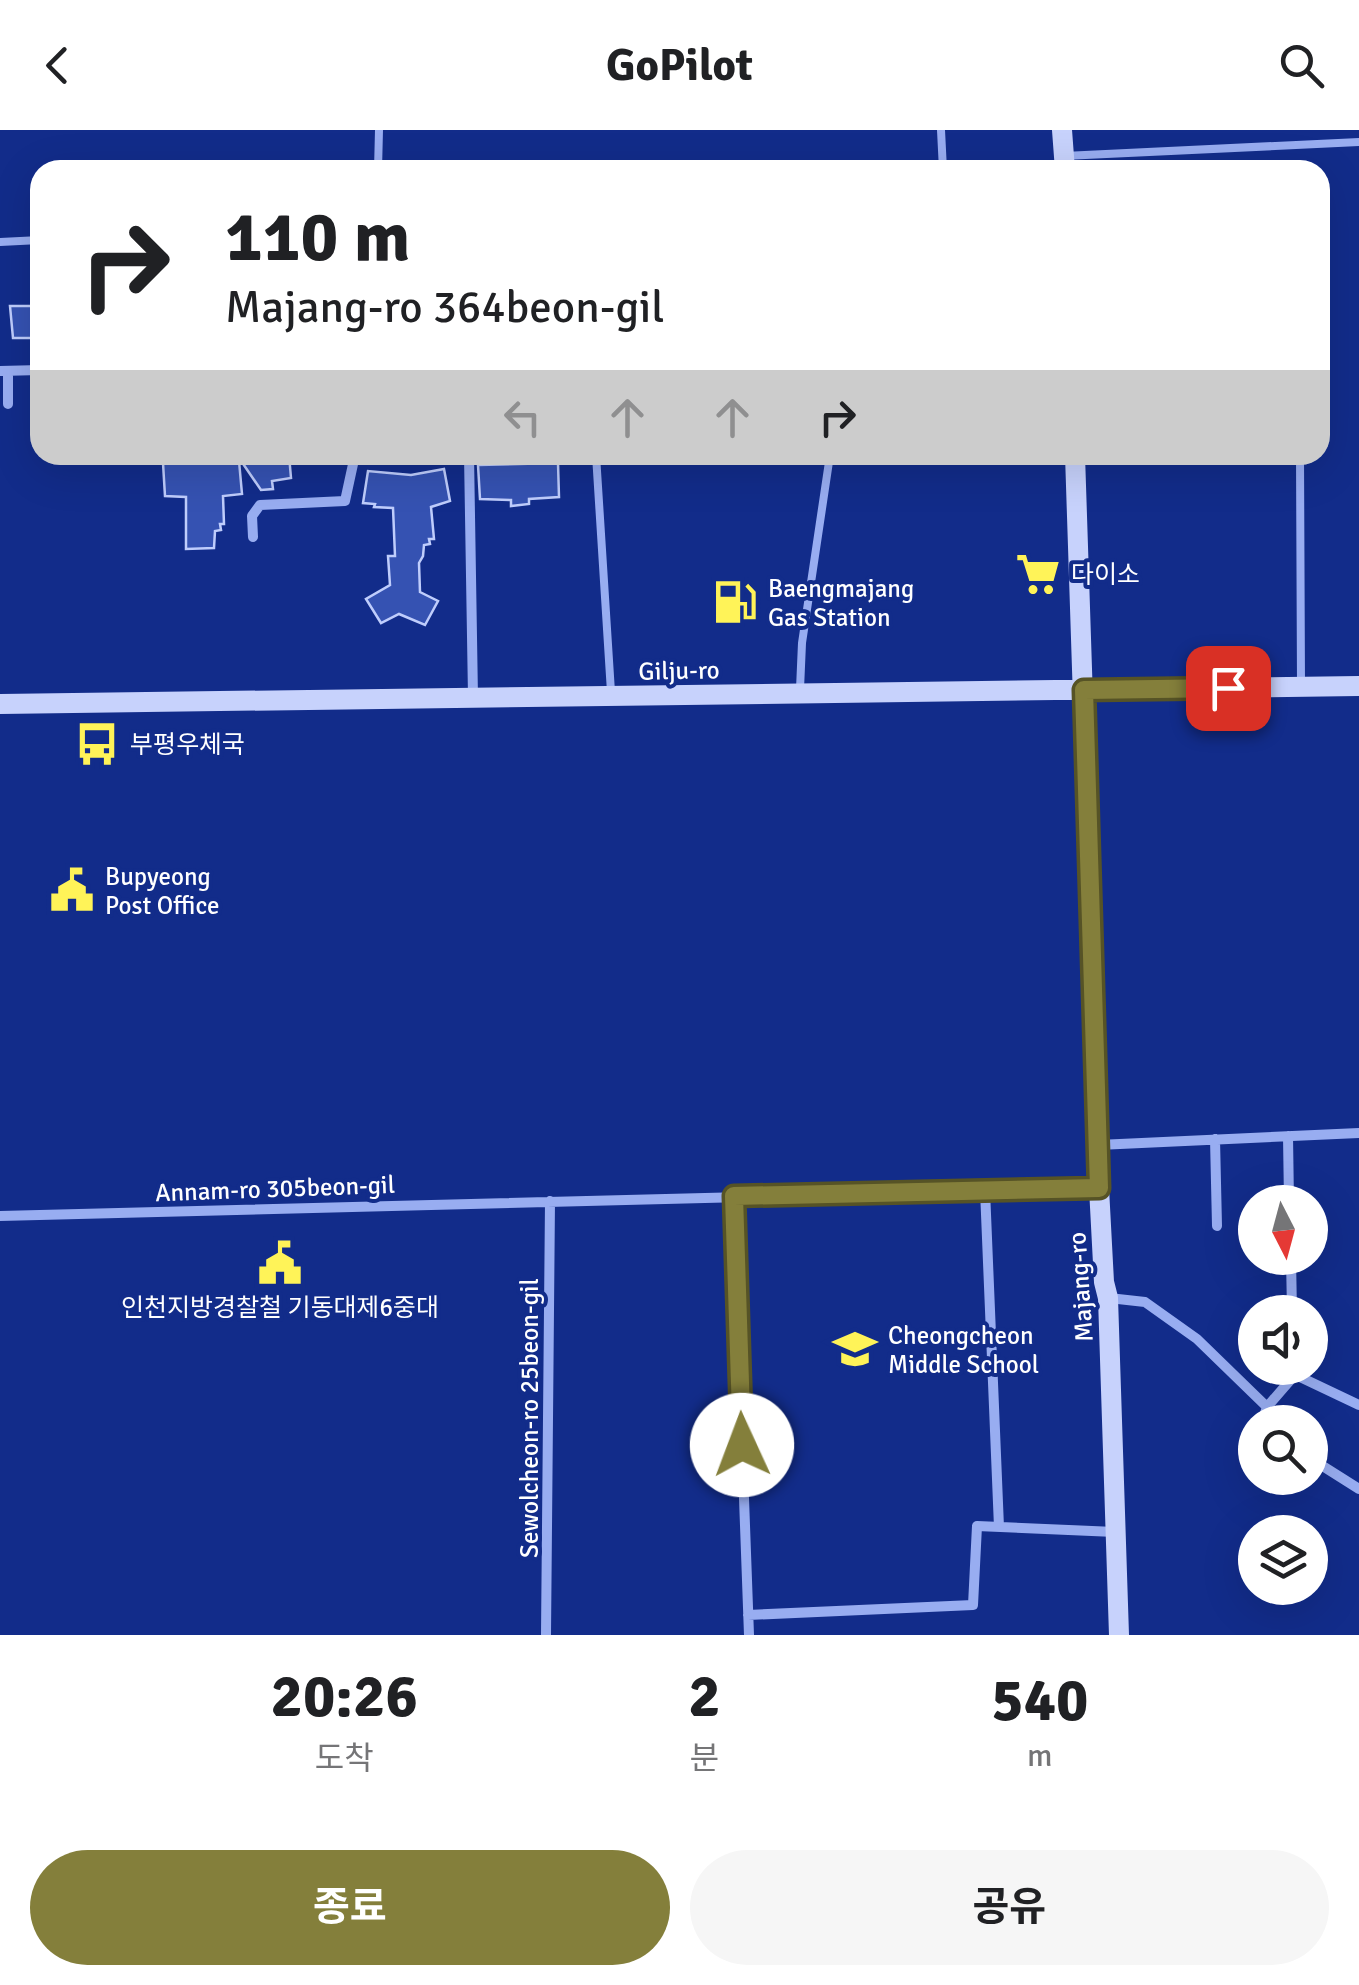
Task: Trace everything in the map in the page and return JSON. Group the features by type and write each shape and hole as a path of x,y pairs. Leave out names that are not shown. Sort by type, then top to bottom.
{"main road":[{"path":"1062,130 1064,160"},
{"name":"Majang-ro","path":"1075,465 1099,1188 1108,1298 1119,1635"},
{"name":"Gilju-ro","path":"0,704 1359,686"}],"street":[{"path":"8,404 4,371 30,370"},
{"path":"253,537 252,516 260,505 345,501 353,465"},
{"path":"469,465 473,698"},
{"path":"1098,1145 1359,1133"},
{"path":"1288,1136 1289,1185"},
{"path":"1214,1140 1217,1226"},
{"name":"Annam-ro 305beon-gil","path":"0,1216 1099,1188"},
{"path":"985,1190 999,1527"},
{"path":"734,1196 748,1635"},
{"name":"Sewolcheon-ro 25beon-gil","path":"546,1635 550,1201"},
{"path":"1108,1298 1145,1302 1197,1339 1265,1405"},
{"path":"1269,1405 1289,1380 1300,1377 1359,1405"},
{"path":"1328,1469 1359,1489"},
{"path":"748,1615 974,1606 977,1526 1116,1532"}],"lane":[{"path":"378,160 379,130"},
{"path":"941,130 942,160"},
{"path":"1106,160 1359,142"},
{"path":"0,242 30,240"},
{"path":"597,465 612,696"},
{"path":"800,694 802,644 829,465"},
{"path":"1300,465 1301,687"}],"building":[{"path":"10,306 30,306 30,338 13,338"},
{"path":"163,465 239,465 242,494 223,496 224,524 215,531 214,548 186,549 186,497 165,496"},
{"path":"244,465 290,465 291,478 272,481 273,489 261,490"},
{"path":"478,465 558,465 559,497 529,499 529,504 511,506 511,500 480,499"},
{"path":"444,469 450,501 431,507 434,539 424,545 419,563 420,592 438,601 425,625 399,614 381,623 366,599 390,585 388,556 395,556 393,508 363,503 368,471 411,475"}],"place":[{"name":"다이소","path":"1038,574"},
{"name":"Baengmajang Gas Station","path":"735,602"},
{"name":"부평우체국","path":"97,744"},
{"name":"Bupyeong Post Office","path":"72,890"},
{"name":"인천지방경찰철 기동대제6중대","path":"280,1263"},
{"name":"Cheongcheon Middle School","path":"855,1349"}],"route":[{"path":"742,1445 734,1196 1099,1188 1084,690 1228,688"}]}
